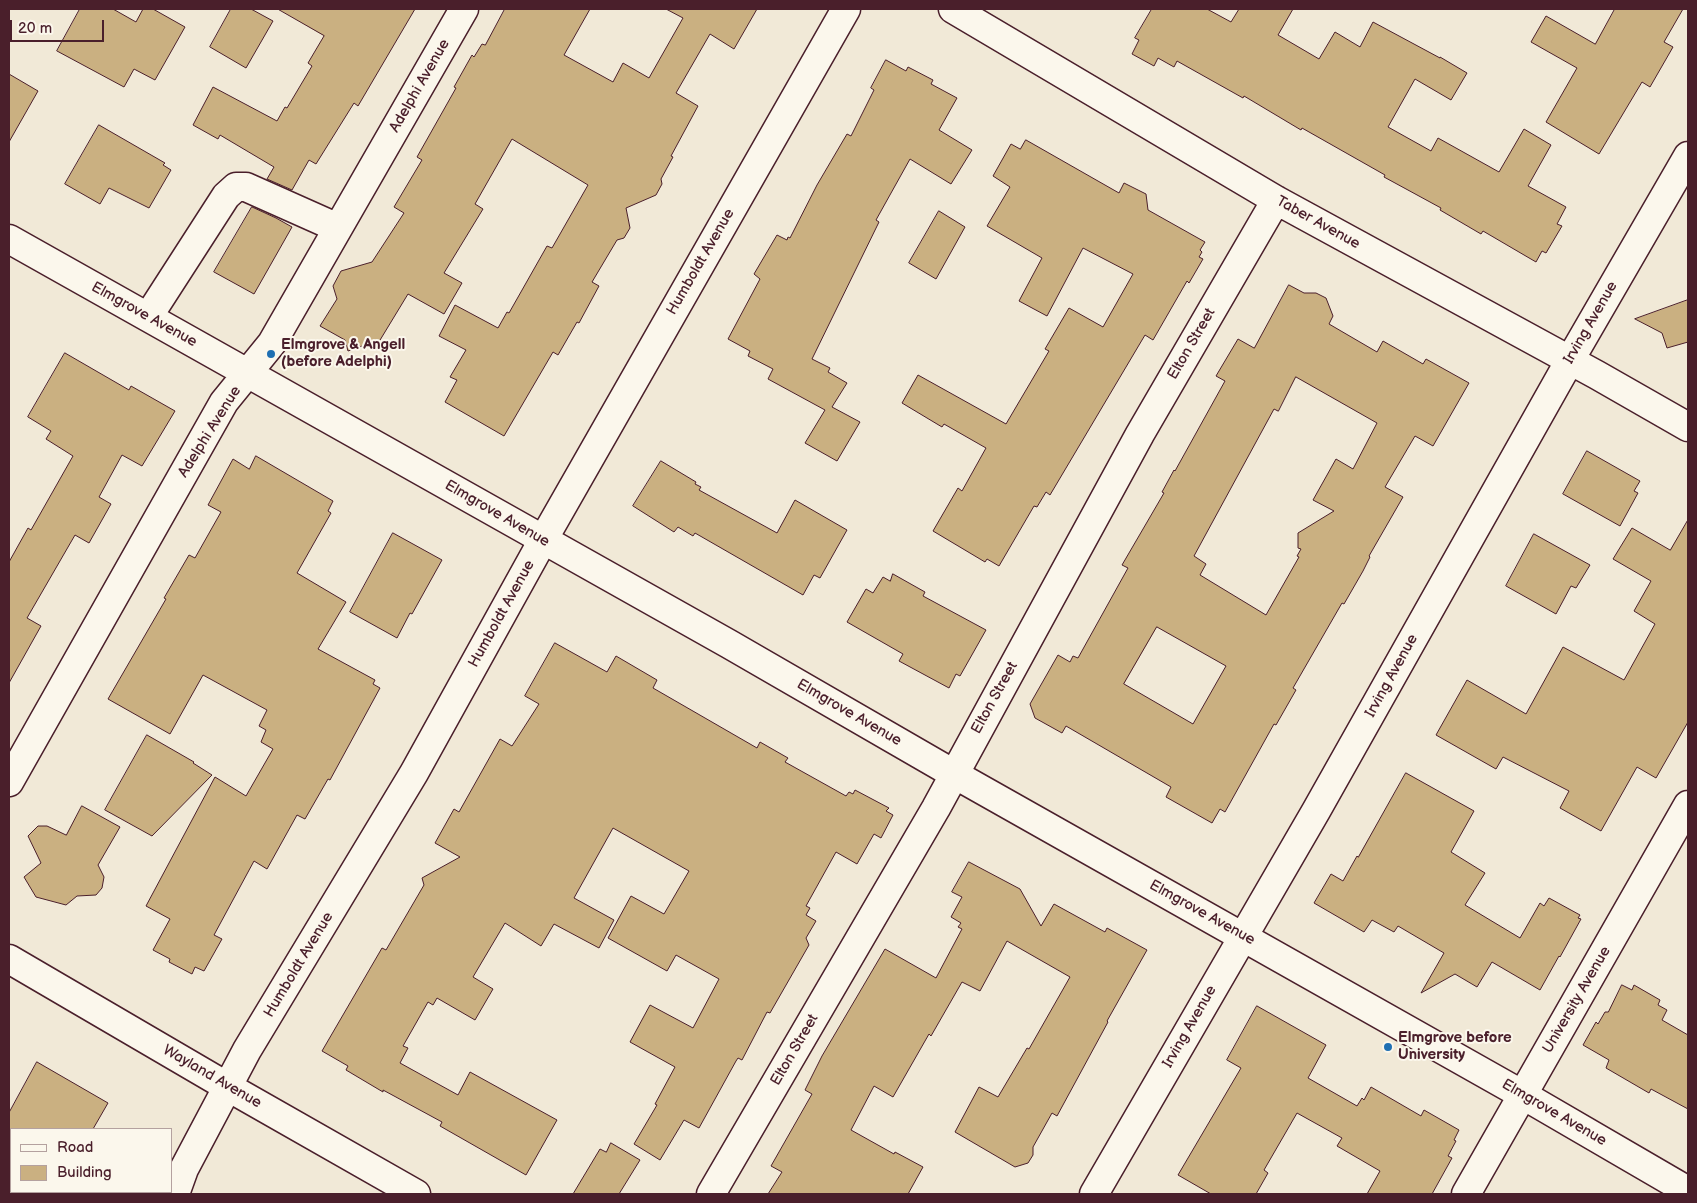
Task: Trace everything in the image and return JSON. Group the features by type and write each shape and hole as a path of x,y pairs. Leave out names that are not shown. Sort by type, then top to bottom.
{"street":[{"name":"Adelphi Avenue","path":"9,782 224,402 272,343 464,9"},
{"name":"Humboldt Avenue","path":"175,1194 184,1169 247,1050 414,773 543,540 846,9"},
{"name":"Taber Avenue","path":"953,9 1276,200 1570,360 1688,427"},
{"name":"Irving Avenue","path":"1094,1194 1316,812 1570,360 1688,156"},
{"path":"148,317 226,196 236,187 246,187 338,228"},
{"name":"Elton Street","path":"711,1194 936,808 1140,434 1276,200"},
{"name":"Elmgrove Avenue","path":"9,239 729,644 954,774 1523,1095 1688,1191"},
{"name":"University Avenue","path":"1466,1194 1688,804"},
{"name":"Wayland Avenue","path":"10,961 416,1194"}],"building":[{"path":"80,9 113,9 136,22 143,9 153,9 185,27 155,80 134,69 124,87 57,51"},
{"path":"231,9 251,9 273,21 246,68 210,47"},
{"path":"278,9 415,9 358,106 354,103 316,164 309,160 292,190 267,179 274,167 220,135 218,139 193,125 213,87 277,121 285,107 287,108 312,66 308,63 324,36"},
{"path":"505,9 590,9 564,55 613,82 623,63 649,78 683,18 666,9 757,9 734,49 710,34 676,93 698,106 671,156 673,157 661,179 662,184 656,195 626,208 630,228 624,238 617,240 592,282 599,286 579,323 577,322 558,355 553,352 504,436 445,402 457,380 450,377 466,350 439,336 455,305 498,328 507,312 509,313 547,246 552,248 588,185 512,139 475,204 483,209 444,273 462,283 444,314 408,294 374,350 365,345 348,351 345,340 320,326 337,299 333,286 341,271 372,262 404,213 394,207 422,160 417,157 456,88 454,87 472,55 474,57 482,44 485,45"},
{"path":"1152,9 1207,9 1231,22 1239,9 1293,9 1278,35 1319,59 1335,32 1360,47 1373,22 1440,57 1467,73 1451,100 1415,79 1388,127 1431,151 1438,138 1499,172 1524,129 1551,145 1528,186 1566,207 1557,224 1562,226 1546,253 1542,251 1536,262 1483,231 1481,234 1440,210 1441,208 1384,177 1385,175 1302,128 1301,130 1244,96 1243,98 1177,61 1174,67 1158,58 1154,66 1132,54 1139,40 1135,38"},
{"path":"1615,9 1683,9 1664,42 1673,47 1650,87 1642,82 1599,154 1546,122 1577,68 1531,42 1546,16 1595,44"},
{"path":"886,60 906,71 908,67 933,80 931,84 957,98 939,130 972,150 951,184 910,159 876,220 879,222 812,359 830,368 828,372 847,383 832,407 860,422 837,461 805,443 825,410 768,379 773,369 748,356 750,351 728,339 760,279 754,274 777,235 787,240 788,237 790,238 817,185 847,134 851,136 874,90 871,88"},
{"path":"9,74 38,91 9,142"},
{"path":"99,125 165,163 163,165 171,170 149,208 109,188 100,204 65,184"},
{"path":"1026,140 1119,193 1124,183 1146,194 1148,210 1205,242 1200,250 1202,252 1199,257 1203,259 1189,283 1187,281 1153,340 1145,335 1050,495 1046,492 1037,507 1034,506 999,566 987,559 985,562 933,531 958,488 962,491 986,448 944,424 942,427 902,403 918,375 1006,424 1049,351 1045,349 1069,308 1103,327 1133,274 1083,248 1047,316 1019,301 1042,258 987,226 1010,187 993,176 1011,144 1020,149"},
{"path":"252,207 292,227 254,294 214,272"},
{"path":"939,211 965,227 936,279 909,263"},
{"path":"1289,285 1304,293 1316,293 1326,298 1333,316 1329,324 1377,352 1383,341 1423,364 1426,359 1469,383 1433,446 1415,436 1385,487 1403,497 1344,604 1342,603 1293,688 1296,690 1276,725 1274,724 1225,812 1220,809 1212,823 1166,797 1171,787 1066,726 1062,733 1035,718 1030,704 1058,655 1070,662 1073,656 1078,658 1128,568 1122,565 1225,381 1216,376 1238,339 1254,348","holes":["1296,377 1377,423 1353,469 1336,459 1313,500 1334,511 1298,533 1298,548 1301,549 1297,556 1299,557 1266,615 1200,575 1206,564 1194,556 1274,409 1278,411","1157,627 1226,666 1193,724 1124,684"]},
{"path":"1688,300 1688,342 1667,348 1662,333 1635,319"},
{"path":"65,353 129,390 131,386 175,411 142,466 122,455 99,497 111,504 89,543 75,535 27,618 41,626 9,683 9,562 28,528 31,530 73,456 46,439 51,431 28,417"},
{"path":"1587,451 1640,481 1634,491 1638,493 1620,526 1563,494"},
{"path":"256,456 333,501 328,511 331,513 297,573 346,602 318,649 375,680 373,684 380,688 330,780 328,779 305,819 297,815 267,869 254,861 214,935 222,939 204,971 195,967 192,974 169,962 170,959 153,950 170,919 146,906 215,777 246,796 273,749 261,742 266,730 259,726 267,710 203,675 170,734 108,699 166,599 164,598 189,555 195,558 221,512 208,505 233,459 249,469"},
{"path":"661,461 696,482 695,484 701,487 699,490 777,533 795,500 847,530 820,578 814,575 803,595 695,533 693,536 678,527 674,532 633,506"},
{"path":"1688,520 1688,722 1656,778 1637,767 1601,831 1560,808 1569,791 1503,757 1496,769 1436,735 1467,680 1526,714 1563,647 1624,680 1655,624 1634,611 1651,581 1613,559 1632,528 1670,550"},
{"path":"393,533 442,560 397,638 350,612"},
{"path":"1534,534 1590,565 1576,588 1571,586 1556,614 1506,586"},
{"path":"893,574 925,592 923,596 986,630 960,676 956,674 949,688 899,661 903,654 847,622 866,589 873,593 883,577 890,581"},
{"path":"555,643 607,672 616,656 657,680 653,688 757,748 760,742 788,758 785,762 846,796 849,792 853,794 855,790 889,808 886,811 893,815 881,838 874,834 857,864 836,852 806,906 810,908 806,915 816,921 806,938 809,945 770,1013 767,1012 742,1060 738,1058 736,1061 699,1128 684,1120 660,1160 634,1144 657,1105 655,1104 675,1067 630,1042 650,1005 693,1028 719,979 676,955 667,971 608,938 631,896 664,914 689,871 613,828 574,898 614,920 599,948 554,924 541,946 505,923 473,977 493,989 475,1020 437,998 433,1005 428,1002 403,1046 408,1048 400,1063 458,1095 470,1072 557,1120 526,1175 440,1126 442,1122 383,1090 383,1092 346,1070 348,1066 322,1051 382,948 386,950 424,885 422,878 460,857 435,843 454,809 459,812 500,739 512,746 539,704 525,696"},
{"path":"147,735 194,762 212,775 152,836 105,810"},
{"path":"1406,773 1474,811 1451,852 1485,873 1465,905 1520,938 1540,903 1544,906 1549,898 1580,915 1578,918 1581,919 1540,990 1492,962 1477,987 1455,974 1421,993 1444,953 1398,926 1394,932 1372,920 1364,932 1314,903 1331,874 1343,881"},
{"path":"82,806 120,827 98,865 104,877 102,888 96,895 77,896 66,905 36,897 24,877 41,863 28,836 38,826 47,826 66,835"},
{"path":"969,862 1020,889 1041,926 1054,904 1105,932 1107,928 1147,950 1057,1116 1052,1113 1033,1147 1033,1155 1028,1163 1015,1167 955,1132 979,1087 998,1097 1027,1048 1029,1049 1070,977 1007,941 980,991 962,982 931,1036 929,1034 893,1097 874,1086 851,1130 894,1154 895,1152 923,1167 908,1194 768,1194 782,1172 771,1166 812,1094 805,1090 822,1056 885,949 936,978 962,929 958,927 961,923 951,917 962,897 952,892"},
{"path":"1622,985 1632,990 1634,985 1660,1000 1658,1005 1667,1010 1662,1020 1688,1035 1688,1109 1651,1089 1649,1093 1606,1068 1609,1060 1583,1045 1596,1022 1598,1024 1605,1012 1608,1012"},
{"path":"1257,1006 1326,1045 1308,1078 1357,1106 1362,1098 1364,1100 1371,1087 1421,1116 1424,1110 1459,1130 1454,1140 1456,1141 1448,1156 1452,1158 1432,1194 1367,1194 1380,1171 1337,1146 1342,1138 1297,1113 1264,1170 1268,1173 1256,1194 1211,1194 1178,1175 1241,1068 1227,1060"},
{"path":"37,1062 108,1103 94,1128 9,1129 9,1113"},
{"path":"611,1143 640,1160 619,1194 573,1194 600,1149 606,1152"}],"place":[{"name":"Elmgrove & Angell (before Adelphi)","path":"271,354"},
{"name":"Elmgrove before University","path":"1388,1047"}]}
